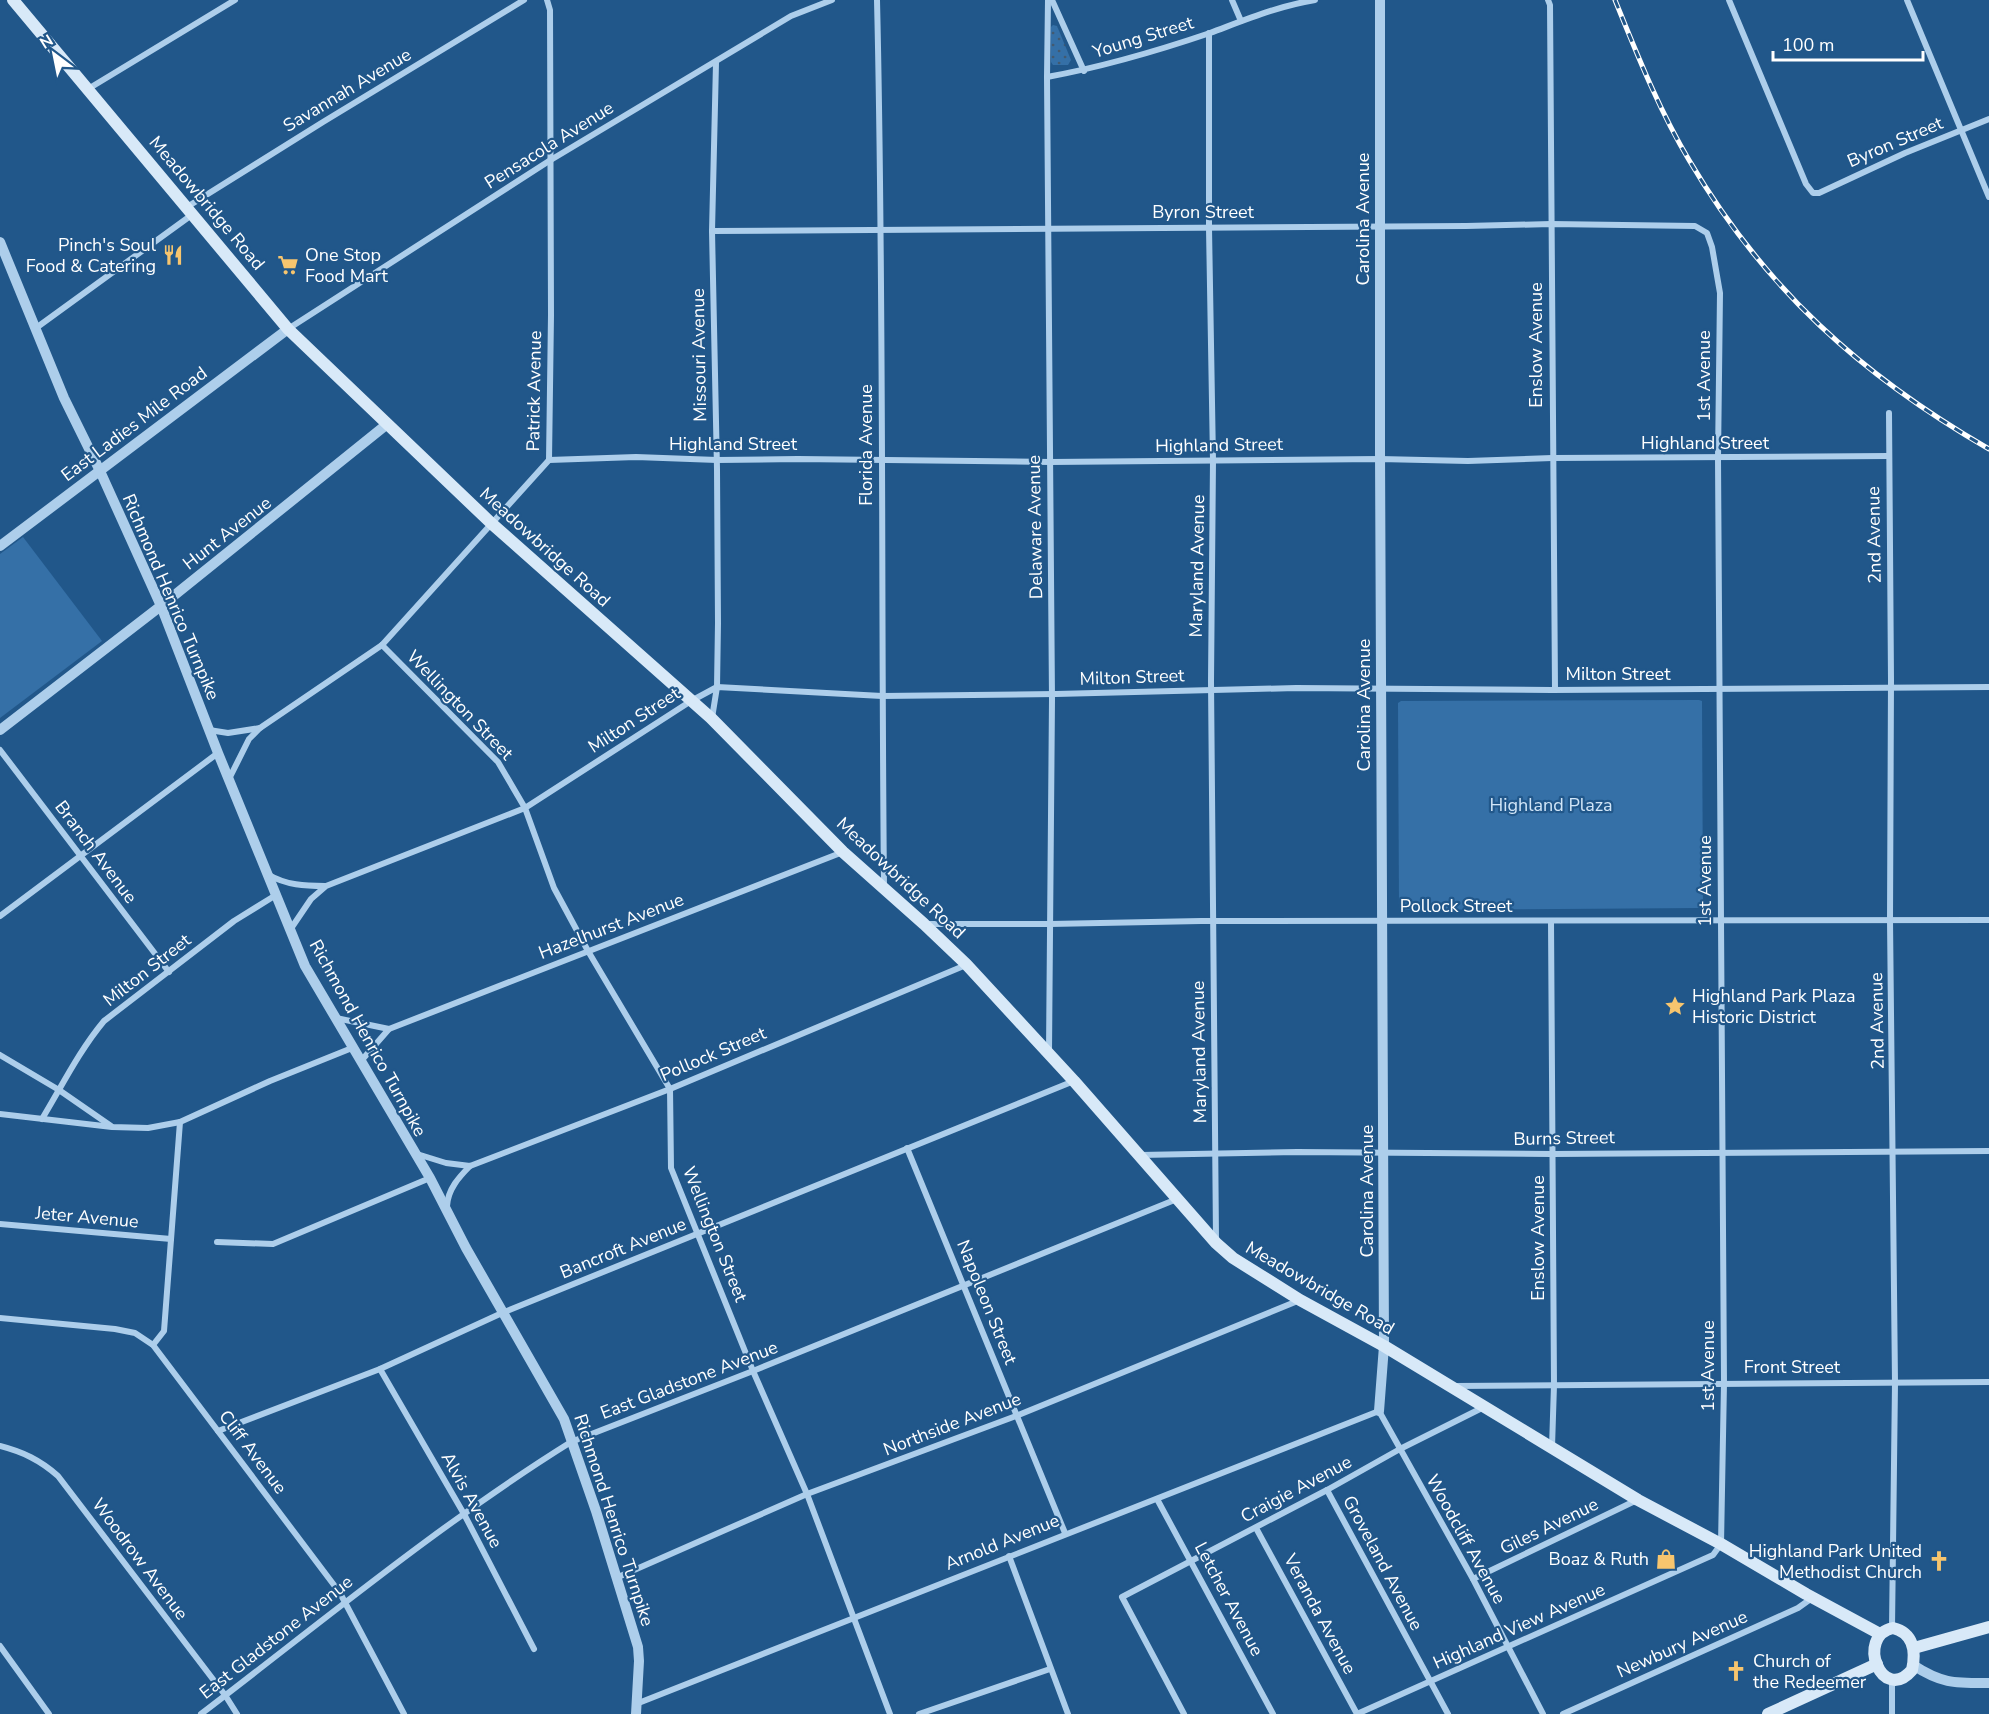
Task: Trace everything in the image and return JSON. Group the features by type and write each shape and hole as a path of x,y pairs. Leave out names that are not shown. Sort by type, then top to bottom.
{"main road":[{"name":"Meadowbridge Road","path":"13,0 288,329 491,523 711,718 843,852 966,964 1049,1053 1216,1243 1233,1258 1638,1500 1880,1634"},
{"path":"1914,1648 1989,1627"},
{"path":"1892,1628 1901,1630 1908,1636 1914,1648 1913,1665 1908,1675 1892,1679 1883,1676 1877,1664 1875,1648 1880,1634 1892,1628"},
{"path":"1768,1714 1877,1664"}],"street":[{"path":"88,89 235,0"},
{"name":"Savannah Avenue","path":"36,328 190,211 323,122 524,0"},
{"name":"Patrick Avenue","path":"229,780 249,739 260,728 382,645 549,460 550,10 547,0"},
{"name":"Pensacola Avenue","path":"288,329 549,161 791,16 832,0"},
{"name":"Florida Avenue","path":"877,0 882,229 884,890"},
{"path":"1050,0 1084,71"},
{"name":"Delaware Avenue","path":"1049,1053 1052,694 1047,77 1050,0"},
{"path":"1233,0 1241,21"},
{"name":"Young Street","path":"1047,77 1084,71 1209,33 1292,4 1315,0"},
{"name":"Carolina Avenue","path":"1379,1411 1384,1347 1380,0"},
{"name":"Enslow Avenue","path":"1548,0 1550,5 1555,690"},
{"name":"Byron Street","path":"1729,0 1806,184 1814,194 1989,119"},
{"path":"1907,0 1989,196"},
{"name":"Maryland Avenue","path":"1209,33 1209,228 1213,460 1212,921 1216,1243"},
{"name":"Missouri Avenue","path":"711,718 717,687 717,460 711,231 716,63"},
{"name":"Byron Street","path":"711,231 1049,230 1128,227 1551,224 1695,226"},
{"name":"1st Avenue","path":"1695,226 1707,233 1713,247 1720,293 1718,458 1724,1383 1721,1544"},
{"name":"Richmond Henrico Turnpike","path":"0,242 64,398 161,606 305,966 430,1178 502,1313 564,1419 596,1511 638,1647 636,1709"},
{"name":"East Ladies Mile Road","path":"0,546 288,329"},
{"name":"2nd Avenue","path":"1889,413 1890,920 1895,1383 1892,1628"},
{"name":"Hunt Avenue","path":"0,730 161,606 386,424"},
{"name":"Highland Street","path":"549,460 636,457 717,460 1050,462 1380,459 1468,461 1552,458 1889,456"},
{"name":"Wellington Street","path":"382,645 498,762 525,808 554,888 588,951 670,1089 671,1168 753,1371 807,1494 855,1616 890,1714"},
{"name":"Milton Street","path":"290,930 311,899 326,886 525,808 691,701 717,687 882,696 1211,689 1555,690 1989,687"},
{"name":"Patrick Avenue","path":"209,730 228,733 260,728"},
{"name":"Branch Avenue","path":"0,750 169,972"},
{"path":"0,916 218,753"},
{"name":"Hazelhurst Avenue","path":"360,1061 389,1029 843,852"},
{"name":"Milton Street","path":"268,875 288,883 326,886"},
{"name":"Milton Street","path":"42,1119 74,1062 104,1021 234,921 276,895"},
{"name":"Pollock Street","path":"924,924 1212,921 1989,920"},
{"name":"Enslow Avenue","path":"1551,921 1554,1385 1552,1448"},
{"name":"Pollock Street","path":"470,1166 670,1089 966,964"},
{"path":"335,1018 389,1029"},
{"path":"0,1114 112,1127 148,1128 180,1122 270,1081 352,1048"},
{"path":"0,1055 59,1090 112,1127"},
{"name":"Bancroft Avenue","path":"218,1431 380,1368 502,1313 1074,1081"},
{"path":"153,1345 164,1331 180,1122"},
{"name":"Napoleon Street","path":"907,1148 1065,1533"},
{"name":"Burns Street","path":"1140,1155 1297,1152 1552,1154 1989,1151"},
{"path":"415,1153 436,1160 470,1166"},
{"path":"447,1209 447,1200 454,1184 470,1166"},
{"path":"217,1242 273,1244 430,1178"},
{"name":"East Gladstone Avenue","path":"201,1714 464,1514 545,1457 571,1442 753,1371 1177,1199"},
{"name":"Jeter Avenue","path":"0,1224 171,1239"},
{"name":"Northside Avenue","path":"615,1578 807,1494 1016,1416 1300,1300"},
{"name":"Cliff Avenue","path":"0,1318 115,1329 135,1333 153,1345 346,1602 353,1621 404,1714"},
{"name":"Alvis Avenue","path":"380,1368 464,1514 534,1649"},
{"name":"Front Street","path":"1450,1386 1989,1382"},
{"name":"Craigie Avenue","path":"1184,1714 1122,1597 1256,1528 1400,1449 1484,1407"},
{"name":"Woodcliff Avenue","path":"1379,1411 1473,1579 1543,1714"},
{"name":"Arnold Avenue","path":"636,1709 855,1616 1379,1411"},
{"name":"Woodrow Avenue","path":"0,1446 26,1453 58,1476 225,1695 237,1714"},
{"name":"Groveland Avenue","path":"1327,1490 1448,1714"},
{"name":"Letcher Avenue","path":"1157,1499 1273,1714"},
{"name":"Giles Avenue","path":"1473,1579 1638,1500"},
{"name":"Veranda Avenue","path":"1256,1528 1357,1714"},
{"name":"Highland View Avenue","path":"1357,1714 1431,1683 1713,1555 1721,1544"},
{"path":"1009,1556 1068,1714"},
{"name":"Newbury Avenue","path":"1563,1714 1798,1608 1812,1598"},
{"path":"0,1646 49,1714"},
{"path":"1913,1665 1932,1677 1957,1683 1989,1683"},
{"path":"919,1714 1050,1668"},
{"path":"1892,1679 1892,1714"}],"green space":[{"path":"1057,26 1071,60 1068,65 1053,65 1051,62 1051,27"},
{"path":"23,537 102,641 0,718 0,554"},
{"name":"Highland Plaza","path":"1401,701 1702,701 1703,907 1402,910 1399,908 1398,703"}],"railway":[{"path":"1615,0 1649,82 1678,141 1718,206 1750,249 1784,289 1858,359 1942,421 1989,449"}],"place":[{"name":"Pinch's Soul Food & Catering","path":"173,255"},
{"name":"One Stop Food Mart","path":"288,265"},
{"name":"Highland Park Plaza Historic District","path":"1675,1006"},
{"name":"Boaz & Ruth","path":"1666,1559"},
{"name":"Highland Park United Methodist Church","path":"1939,1561"},
{"name":"Church of the Redeemer","path":"1736,1671"}]}
